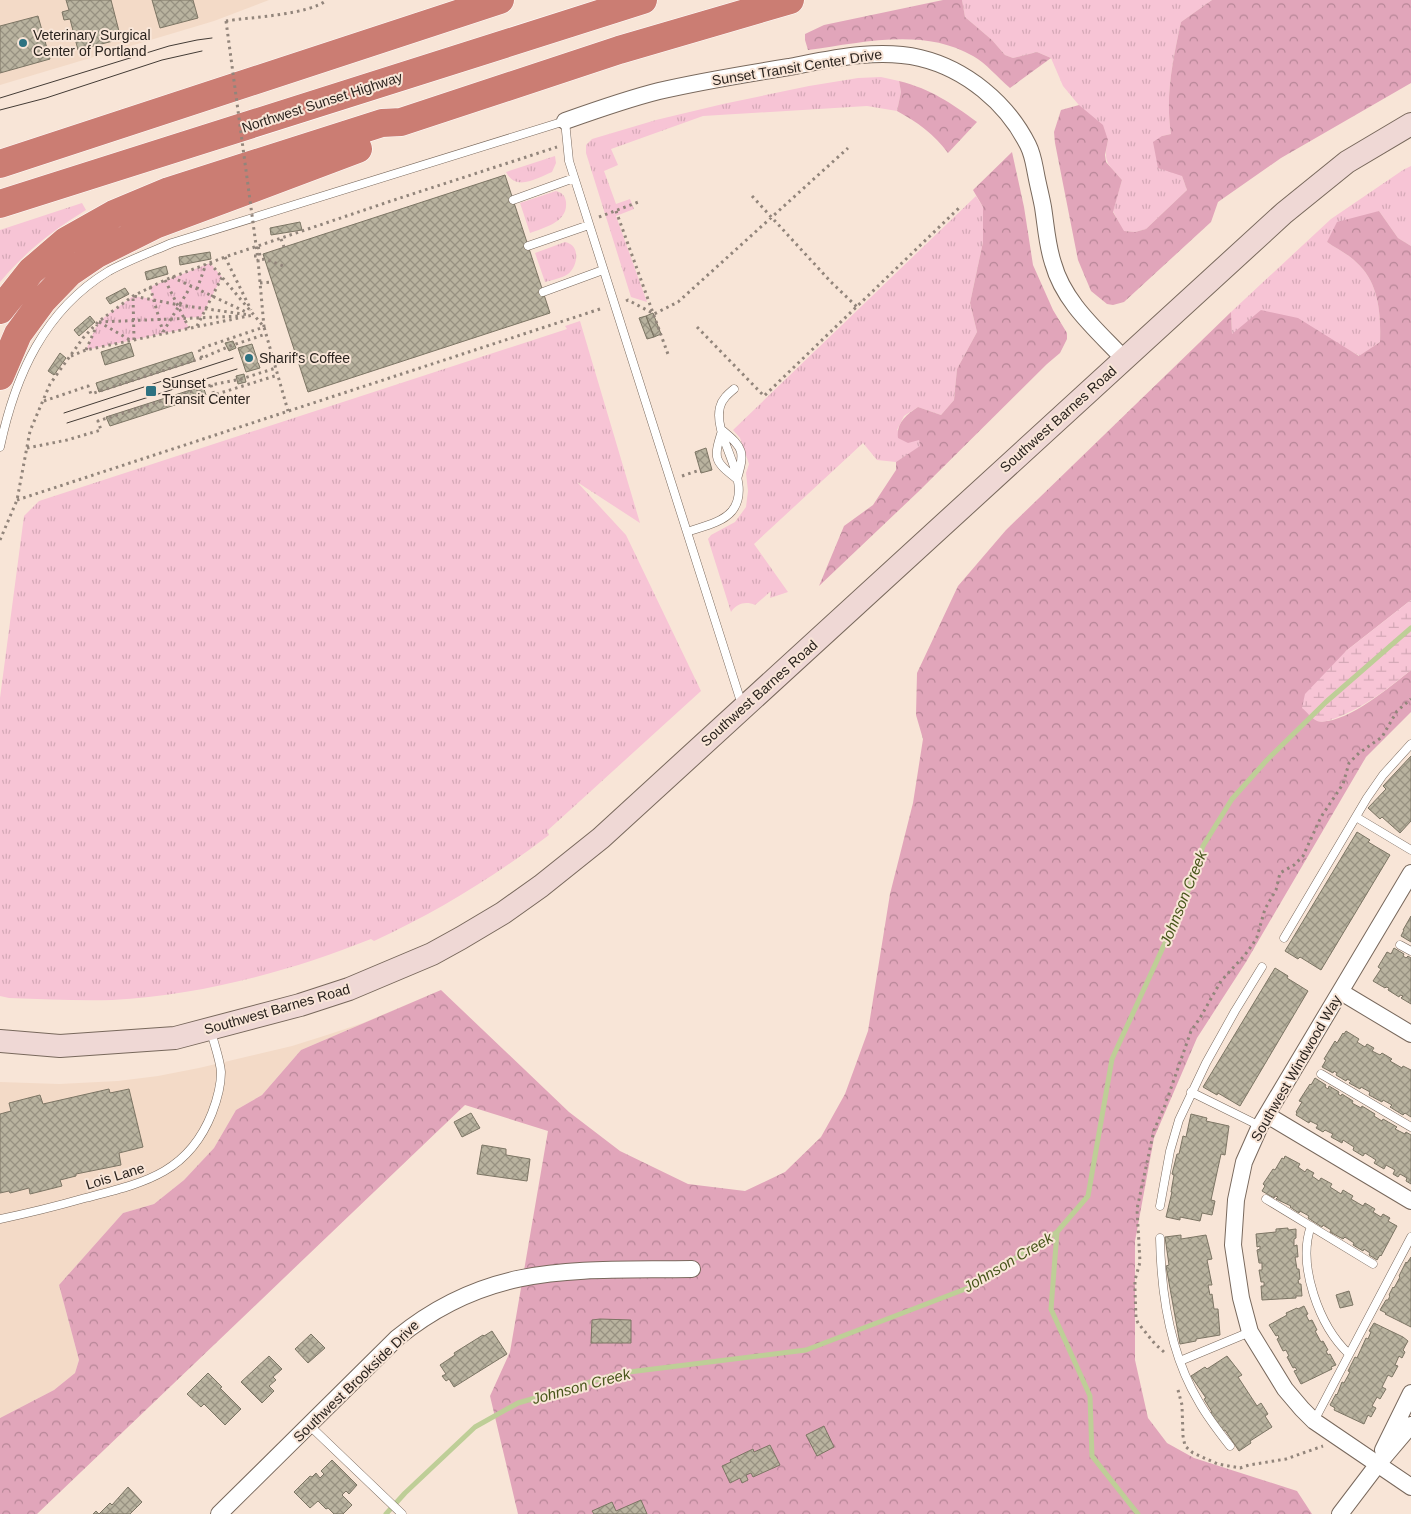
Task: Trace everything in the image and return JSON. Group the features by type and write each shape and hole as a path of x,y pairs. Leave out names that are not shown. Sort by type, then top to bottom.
{"highway":[{"path":"0,164 500,0"},
{"name":"Northwest Sunset Highway","path":"0,204 643,0"},
{"path":"0,310 31,271 66,241 114,214 169,191 382,123 402,122 619,50 790,0"},
{"path":"0,376 18,334 42,300 69,273 97,254 156,225 387,138 402,122"}],"main road":[{"name":"Southwest Barnes Road","path":"0,1041 83,1046 175,1038 300,1005 349,989 432,954 470,933 541,886 593,844 1284,213 1347,162 1411,124"}],"street":[{"name":"Sunset Transit Center Drive","path":"565,121 657,92 700,82 818,62 878,54 893,54 920,58 948,68 989,94 1017,126 1034,160 1049,248 1059,280 1078,310 1124,359"},
{"name":"Southwest Windwood Way","path":"1411,872 1264,1121 1244,1162 1236,1200 1233,1246 1241,1298 1250,1332 1284,1389 1314,1421 1411,1487"},
{"path":"1341,992 1411,1034"},
{"path":"1264,1121 1411,1201"},
{"name":"Southwest Brookside Drive","path":"219,1514 403,1333 434,1310 469,1293 505,1281 548,1273 692,1269"},
{"path":"1378,1464 1411,1394"},
{"path":"1340,1514 1411,1424"}],"lane":[{"path":"0,447 18,382 47,328 72,300 110,271 140,256 172,244 565,121 569,161 574,178 742,708"},
{"path":"513,200 574,178"},
{"path":"528,246 589,223"},
{"path":"543,292 603,270"},
{"path":"687,532 723,518 732,511 737,501 739,490 737,479 720,418 720,408 724,398 734,389"},
{"path":"722,430 716,451 721,466 737,479"},
{"path":"1284,938 1383,774 1411,744"},
{"path":"1356,816 1411,850"},
{"path":"1400,945 1411,951"},
{"path":"1160,1206 1170,1151 1179,1120 1191,1092 1235,1011 1262,967"},
{"name":"Lois Lane","path":"0,1220 140,1184 166,1170 180,1159 201,1136 217,1096 221,1070 210,1029"},
{"path":"1321,1074 1411,1127"},
{"path":"1191,1092 1264,1121"},
{"path":"1266,1198 1373,1264"},
{"path":"1311,1226 1307,1236 1307,1250 1312,1291 1330,1331 1338,1344 1349,1354"},
{"path":"1314,1421 1411,1237"},
{"path":"1160,1238 1163,1285 1180,1361 1198,1401 1230,1446"},
{"path":"1180,1361 1250,1332"},
{"path":"308,1425 402,1514"}],"path":[{"path":"288,411 264,327 226,20 301,11 323,4 327,0"},
{"path":"0,540 17,500 30,431 50,384 83,338 98,322 133,296 171,277 258,245 567,144"},
{"path":"17,500 628,300 654,314 670,308 687,296 848,148"},
{"path":"752,196 831,282 857,307"},
{"path":"589,223 641,201"},
{"path":"697,327 764,396 961,206"},
{"path":"616,211 669,357"},
{"path":"281,239 284,247"},
{"path":"256,258 260,256 258,245"},
{"path":"225,257 253,315"},
{"path":"256,258 286,267"},
{"path":"208,263 264,327"},
{"path":"197,289 208,263"},
{"path":"171,277 253,315"},
{"path":"197,326 222,277"},
{"path":"165,280 189,328"},
{"path":"260,283 272,282"},
{"path":"163,333 191,286"},
{"path":"150,287 163,333"},
{"path":"133,296 179,305 253,315"},
{"path":"132,340 133,296"},
{"path":"98,322 253,315"},
{"path":"70,357 86,350 253,315"},
{"path":"98,322 132,340"},
{"path":"86,350 98,322"},
{"path":"202,358 199,348 264,327"},
{"path":"43,401 88,386 90,394 202,358 266,334"},
{"path":"27,448 67,440 101,430 98,421 211,385 241,379 276,368"},
{"path":"211,385 214,395 278,375"},
{"path":"670,480 700,470"}],"shaded area":[{"path":"0,0 269,0 214,21 0,85"},
{"path":"441,990 301,1050 262,1095 236,1110 214,1148 184,1180 154,1204 123,1213 59,1285 79,1360 75,1373 54,1390 0,1418 0,1082 59,1084 118,1081 199,1068 292,1046 327,1035 363,1023"}],"green space":[{"path":"943,0 962,0 965,17 992,40 1005,55 1013,58 1037,52 1051,58 1010,88 978,59 954,47 934,42 913,40 870,41 808,50 805,34 824,25"},
{"path":"962,0 1212,0 1181,22 1169,92 1171,134 1162,136 1187,190 1146,229 1135,232 1123,231 1113,211 1122,180 1106,158 1108,140 1063,86 1051,58 1037,52 1013,58 1005,55 992,40 965,17"},
{"path":"1212,0 1411,0 1411,83 1281,158 1218,202 1211,222 1124,302 1113,305 1107,304 1091,291 1078,260 1055,143 1054,132 1061,110 1079,105 1103,125 1108,140 1105,155 1106,162 1122,180 1113,212 1124,231 1135,232 1146,229 1187,190 1182,176 1158,168 1153,142 1162,136 1171,134 1169,92 1181,22"},
{"path":"881,77 899,81 901,92 897,111 867,106 703,116 611,149 618,165 604,171 616,204 630,199 634,209 616,216 647,302 631,297 586,153 586,145 592,139 656,120 723,104 809,86 858,78"},
{"path":"899,81 940,97 977,122 948,153 925,129 897,111 901,92"},
{"path":"1012,152 1024,207 1033,265 1053,310 1067,333 1067,339 1060,353 819,586 844,526 873,505 896,470 896,462 920,446 919,440 908,443 898,438 900,424 918,407 941,415 954,400 957,369 977,332 970,303 983,242 983,207 973,190"},
{"path":"555,156 556,163 552,172 527,182 515,181 506,172"},
{"path":"1411,166 1411,246 1398,238 1379,211 1327,242 1353,259 1370,279 1379,310 1380,342 1360,356 1339,345 1232,334 1231,312 1331,219"},
{"path":"556,191 563,195 566,200 566,209 563,214 549,226 530,233 520,203"},
{"path":"976,196 983,207 983,242 970,303 977,332 957,369 954,400 941,415 918,407 904,416 897,430 919,440 921,446 896,462 877,460 863,443 754,544 788,592 770,598 771,591 755,605 742,604 731,612 708,539 711,535 735,522 746,507 748,491 746,473 749,464 740,438 733,430"},
{"path":"82,203 86,210 40,242 0,282 0,230"},
{"path":"1379,211 1398,238 1411,246 1411,600 1346,651 1317,721 1340,718 1353,712 1411,670 1411,712 1366,757 1246,962 1197,1038 1154,1138 1135,1241 1135,1360 1148,1418 1167,1443 1194,1458 1297,1491 1312,1514 518,1514 490,1396 510,1352 548,1131 465,1105 37,1514 0,1514 0,1418 54,1390 75,1373 79,1360 59,1285 123,1213 154,1204 184,1180 214,1148 236,1110 262,1095 301,1050 441,990 569,1112 620,1151 688,1184 745,1191 785,1172 821,1137 845,1094 868,1031 890,894 913,803 923,739 916,715 917,673 958,586 1006,530 1231,312 1232,334 1261,310 1298,318 1359,356 1380,342 1379,310 1370,279 1353,259 1327,242 1337,222"},
{"path":"565,242 574,247 576,251 574,266 568,274 545,282 535,253"},
{"path":"210,263 222,277 201,317 184,318 189,328 86,350 98,322 133,296 153,299 150,287"},
{"path":"580,321 640,523 577,482 626,535 701,691 547,831 549,835 464,893 374,941 371,939 308,962 244,980 179,993 112,1000 9,998 0,996 0,698 24,516 39,501 564,330 567,329 565,326"},
{"path":"1411,600 1411,670 1357,709 1336,718 1317,721 1302,708 1305,694 1346,651"}],"building":[{"path":"66,0 111,0 121,39 78,50 70,19 64,20 62,12 69,10"},
{"path":"152,0 193,0 198,18 160,28"},
{"name":"Veterinary Surgical Center of Portland","path":"38,16 50,59 0,73 0,26"},
{"path":"505,175 550,313 308,392 263,254"},
{"path":"300,222 302,230 271,235 270,228"},
{"path":"210,252 211,259 180,265 179,257"},
{"path":"166,266 168,274 147,280 145,272"},
{"path":"125,288 129,294 110,304 106,298"},
{"path":"653,313 661,334 654,337 646,316"},
{"path":"90,316 95,322 79,336 74,330"},
{"path":"646,316 654,337 647,339 639,318"},
{"path":"233,341 236,348 229,351 225,343"},
{"path":"130,343 134,356 105,365 101,352"},
{"name":"Sharif's Coffee","path":"252,344 260,368 246,372 238,348"},
{"path":"192,352 195,361 99,392 96,383"},
{"path":"60,353 66,358 54,375 48,371"},
{"path":"244,374 246,382 238,384 236,376"},
{"path":"203,386 206,395 110,426 106,417"},
{"path":"706,448 712,470 701,473 695,452"},
{"path":"1411,756 1411,821 1400,833 1382,817 1380,819 1368,808 1386,789 1383,786"},
{"path":"1357,832 1370,840 1368,842 1390,855 1321,970 1300,957 1298,959 1285,951"},
{"path":"1411,916 1411,942 1401,936"},
{"path":"1394,948 1404,954 1403,956 1406,958 1408,956 1411,958 1411,1004 1401,998 1403,996 1400,995 1399,997 1388,990 1389,988 1385,988 1373,981 1381,969 1378,967 1387,952 1391,954"},
{"path":"1275,968 1308,991 1240,1106 1218,1093 1217,1095 1203,1087"},
{"path":"1346,1031 1359,1039 1357,1042 1365,1047 1367,1044 1374,1048 1372,1051 1380,1055 1382,1053 1392,1059 1390,1061 1402,1068 1403,1066 1411,1070 1411,1117 1405,1113 1403,1115 1383,1100 1382,1102 1369,1095 1370,1092 1349,1083 1351,1081 1347,1079 1346,1081 1336,1075 1337,1073 1334,1071 1333,1073 1322,1067 1326,1060 1324,1059 1335,1041 1337,1043"},
{"path":"1315,1078 1326,1085 1325,1087 1328,1089 1329,1086 1339,1092 1338,1094 1341,1096 1342,1094 1353,1101 1352,1103 1361,1108 1362,1106 1382,1121 1383,1119 1397,1127 1395,1129 1411,1135 1411,1184 1406,1181 1407,1178 1400,1174 1398,1177 1393,1174 1395,1170 1386,1165 1384,1169 1374,1163 1376,1160 1365,1153 1363,1156 1353,1150 1354,1147 1343,1140 1342,1143 1331,1137 1333,1134 1325,1130 1323,1132 1316,1128 1318,1125 1310,1121 1309,1123 1296,1115 1302,1102 1299,1101"},
{"path":"109,1089 110,1093 129,1089 143,1147 119,1153 121,1165 76,1174 76,1176 60,1180 62,1186 30,1194 29,1188 10,1193 9,1191 0,1193 0,1114 11,1111 9,1103 40,1095 43,1104"},
{"path":"471,1113 480,1128 462,1137 454,1122"},
{"path":"1191,1114 1207,1118 1206,1121 1229,1126 1225,1155 1221,1154 1211,1200 1215,1201 1212,1215 1202,1213 1200,1221 1180,1217 1180,1220 1166,1217 1172,1192 1174,1175 1172,1174 1183,1136 1186,1137"},
{"path":"482,1145 506,1149 506,1155 530,1159 527,1181 477,1174"},
{"path":"1285,1156 1300,1164 1298,1167 1305,1172 1307,1169 1314,1173 1312,1176 1319,1181 1321,1178 1332,1184 1330,1187 1341,1194 1343,1190 1353,1196 1351,1199 1363,1206 1365,1203 1375,1209 1373,1212 1381,1217 1383,1214 1390,1218 1388,1221 1397,1226 1377,1260 1364,1249 1363,1251 1353,1245 1354,1243 1345,1237 1343,1239 1330,1232 1331,1230 1323,1225 1322,1227 1308,1218 1309,1216 1300,1211 1299,1213 1291,1206 1276,1199 1278,1197 1275,1196 1274,1198 1262,1191 1265,1186 1263,1184"},
{"path":"1288,1228 1288,1230 1296,1229 1294,1246 1297,1245 1298,1257 1295,1257 1297,1269 1299,1269 1300,1279 1298,1280 1299,1284 1301,1284 1302,1296 1262,1300 1261,1286 1264,1286 1264,1282 1261,1282 1259,1270 1262,1270 1262,1263 1259,1263 1257,1250 1260,1249 1260,1246 1257,1247 1256,1234 1276,1232 1276,1229"},
{"path":"1181,1235 1181,1239 1206,1235 1212,1259 1207,1260 1212,1285 1208,1285 1210,1295 1212,1294 1214,1309 1218,1309 1220,1335 1180,1344 1166,1266 1169,1265 1165,1237"},
{"path":"1411,1257 1411,1327 1380,1310 1386,1300 1388,1300 1406,1262"},
{"path":"1349,1291 1353,1305 1340,1308 1336,1295"},
{"path":"1304,1306 1309,1321 1312,1320 1317,1330 1315,1331 1328,1350 1326,1351 1328,1355 1330,1354 1336,1365 1331,1367 1332,1369 1301,1384 1294,1371 1297,1370 1295,1367 1293,1368 1287,1357 1289,1356 1286,1350 1283,1351 1277,1339 1279,1338 1278,1335 1276,1336 1269,1325 1287,1315 1286,1313"},
{"path":"592,1320 631,1320 631,1343 591,1343"},
{"path":"1374,1323 1408,1341 1403,1350 1405,1352 1402,1358 1399,1356 1395,1365 1398,1366 1392,1377 1388,1375 1382,1387 1386,1389 1380,1399 1377,1397 1372,1406 1376,1408 1371,1417 1368,1415 1364,1424 1334,1410 1335,1408 1330,1405 1337,1395 1342,1382 1344,1383 1350,1372 1348,1371 1355,1357 1357,1358 1366,1338 1368,1339 1371,1332 1369,1331"},
{"path":"492,1331 507,1354 454,1387 449,1379 446,1381 442,1376 446,1374 440,1365 455,1355 454,1353"},
{"path":"311,1334 325,1348 308,1363 295,1349"},
{"path":"269,1356 282,1369 273,1377 276,1380 269,1386 274,1391 262,1403 241,1382"},
{"path":"1227,1356 1242,1375 1238,1377 1257,1406 1261,1403 1268,1414 1265,1416 1272,1427 1250,1441 1251,1443 1239,1451 1225,1430 1222,1431 1210,1413 1212,1412 1204,1399 1206,1398 1191,1376 1205,1367 1207,1369"},
{"path":"208,1373 241,1409 225,1425 204,1404 201,1407 187,1394"},
{"path":"824,1426 834,1447 817,1456 806,1435"},
{"path":"770,1445 780,1465 753,1477 751,1473 746,1475 748,1480 742,1483 740,1478 730,1483 722,1466 753,1449 754,1452"},
{"path":"332,1460 357,1485 349,1494 346,1491 342,1495 352,1505 343,1514 334,1514 318,1501 310,1508 294,1492 310,1476 312,1477 316,1473 320,1478 324,1474 321,1471"},
{"path":"128,1487 142,1502 130,1514 99,1514 110,1503 112,1505"},
{"path":"641,1500 647,1514 594,1514 592,1511 612,1502 616,1511"}],"waterway":[{"name":"Johnson Creek","path":"386,1514 405,1493 475,1427 518,1403 621,1373 806,1350 968,1288 1057,1232 1088,1196 1112,1059 1186,897 1203,846 1232,799 1267,760 1326,702 1411,628"},
{"path":"1057,1232 1051,1309 1090,1396 1092,1456 1138,1514"}],"tram line":[{"path":"0,98 169,46 212,38"},
{"path":"0,110 46,98 162,60 202,51"},
{"path":"64,413 233,358"},
{"path":"67,423 237,369"}],"place":[{"name":"Veterinary Surgical Center of Portland","path":"23,43"},
{"name":"Sharif's Coffee","path":"249,358"},
{"name":"Sunset Transit Center","path":"151,391"}]}
